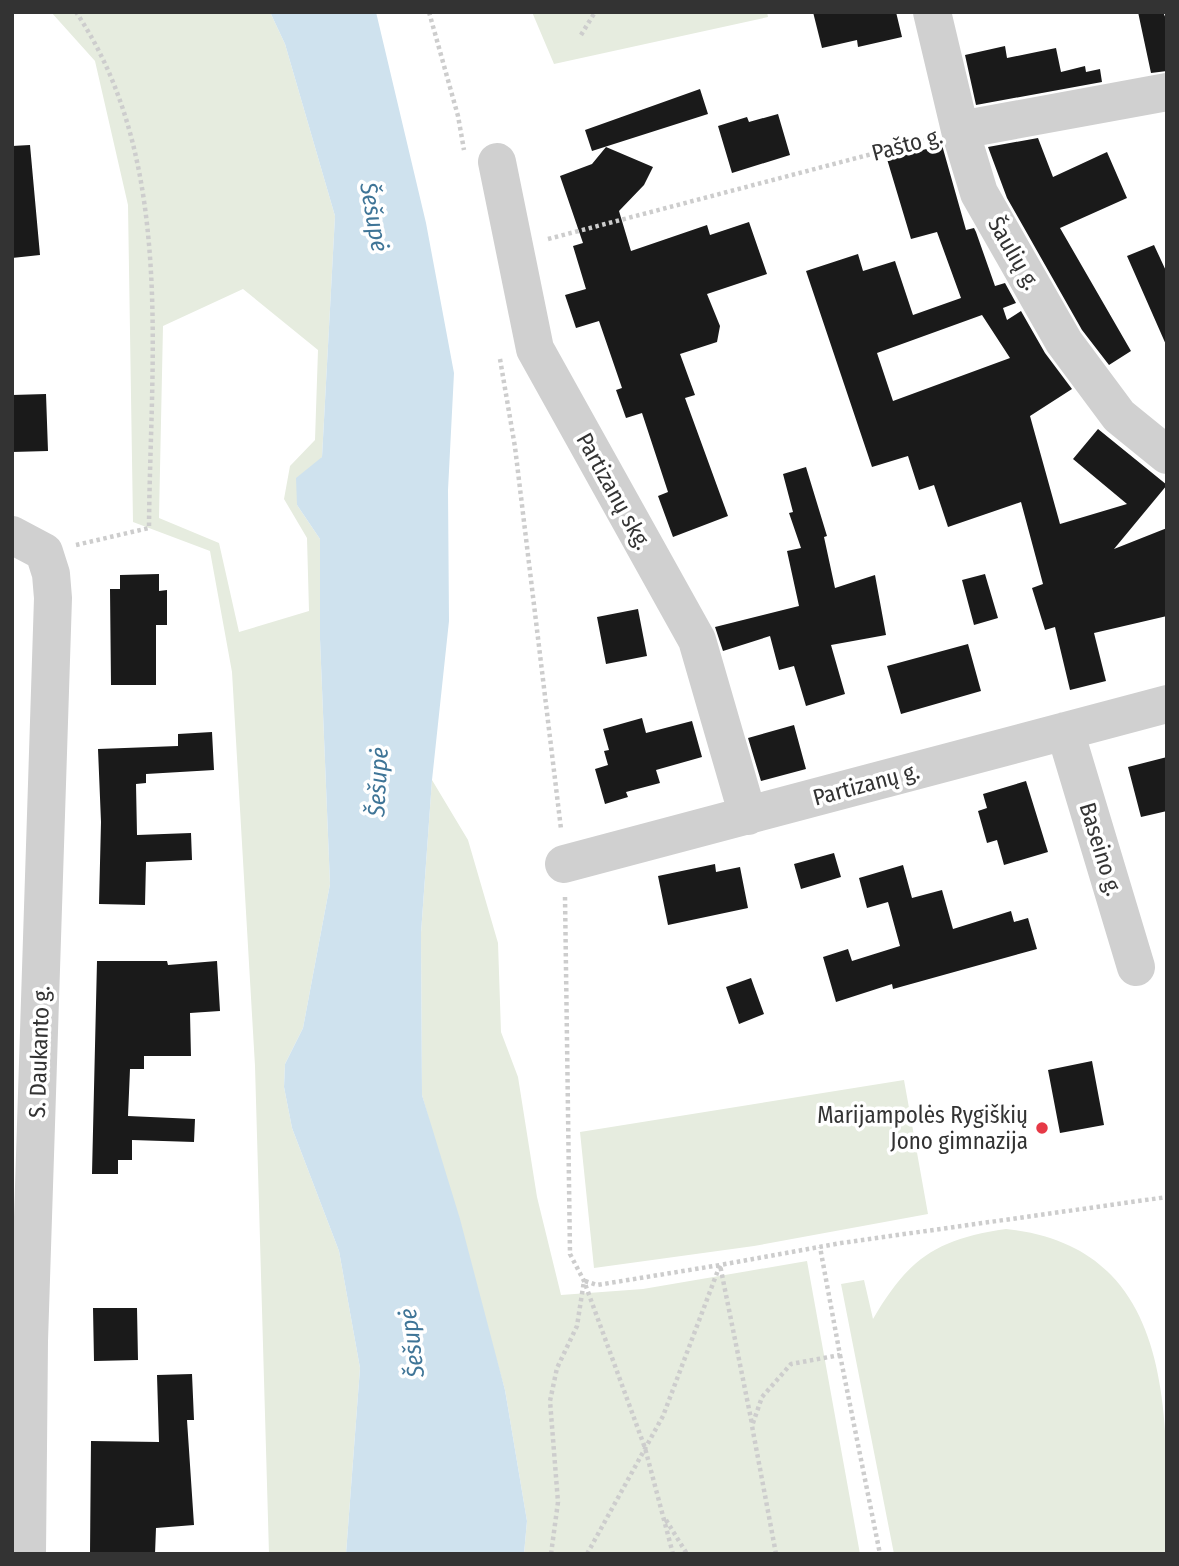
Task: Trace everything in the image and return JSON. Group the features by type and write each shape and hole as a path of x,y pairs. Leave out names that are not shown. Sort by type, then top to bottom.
{"street":[{"name":"Šaulių g.","path":"932,12 960,131 979,193 1064,342 1119,416 1167,455"},
{"name":"Pašto g.","path":"960,131 1167,92"},
{"name":"Partizanų skg.","path":"481,160 536,349 697,640 748,816"},
{"name":"S. Daukanto g.","path":"27,1554 29,1328 53,598 51,574 28,544"},
{"name":"Partizanų g.","path":"564,864 1167,704"},
{"name":"Baseino g.","path":"1065,731 1136,968"}],"path":[{"path":"28,544 149,528 153,289 141,178 127,120 89,31 76,12"},
{"path":"429,12 458,116 481,160"},
{"path":"581,36 594,12"},
{"name":"Pašto g.","path":"558,236 960,131"},
{"path":"498,350 515,447 553,747 564,864 570,1254 584,1281 645,1448 673,1554"},
{"path":"584,1281 597,1285 820,1247 1167,1197"},
{"path":"820,1247 880,1554"},
{"path":"720,1265 776,1554"},
{"path":"587,1554 663,1416 720,1265"},
{"path":"551,1554 558,1502 550,1401 557,1368 577,1326 584,1281"},
{"path":"752,1426 762,1397 791,1364 840,1355"},
{"path":"662,1513 687,1554"}],"shaded area":[{"path":"51,12 270,12 285,44 335,216 322,457 297,505 320,539 320,639 330,884 303,1028 285,1064 284,1087 292,1128 339,1251 360,1368 346,1554 269,1554 255,1066 232,672 210,551 133,522 128,205 95,61","holes":["243,289 318,350 315,440 290,466 284,499 307,538 309,611 239,632 219,543 159,518 163,326"]},
{"path":"532,12 767,12 768,17 554,64"},
{"path":"432,780 468,840 498,943 501,1032 518,1077 537,1197 561,1295 643,1289 807,1261 860,1554 524,1554 527,1521 505,1390 422,1095 421,933"},
{"path":"904,1080 928,1214 754,1246 594,1268 580,1132"},
{"path":"1006,1229 1063,1243 1104,1268 1133,1304 1151,1348 1162,1397 1166,1449 1167,1554 894,1554 841,1284 864,1280 873,1319 899,1281 926,1255 961,1239"}],"water":[{"name":"Šešupė","path":"270,12 376,12 426,223 454,373 448,490 449,621 432,780 421,933 422,1095 460,1219 505,1390 527,1521 524,1554 346,1554 360,1368 339,1251 292,1128 284,1087 285,1064 303,1028 330,884 320,639 320,539 297,505 296,478 322,457 335,216 285,44"}],"building":[{"path":"813,12 896,12 902,37 858,47 857,40 822,48"},
{"path":"1138,12 1163,12 1167,21 1167,71 1151,73"},
{"path":"1005,46 1007,58 1056,48 1061,72 1085,66 1086,72 1100,69 1102,82 976,105 965,55"},
{"path":"700,89 708,114 592,151 585,130"},
{"path":"778,114 790,155 732,173 718,126 747,117 749,122"},
{"path":"1038,138 1053,177 1107,152 1127,198 1060,228 1131,351 1109,365 1082,330 1007,198 988,147"},
{"path":"30,145 40,255 12,258 12,146"},
{"path":"942,145 966,230 974,228 995,286 1005,283 1016,303 1003,308 1007,320 1021,311 1045,353 1072,389 1030,416 1060,524 1127,504 1073,459 1098,429 1167,485 1114,549 1167,528 1167,616 1094,633 1106,681 1070,690 1055,627 1045,630 1032,588 1043,584 1021,502 948,527 934,485 919,490 908,456 872,467 806,271 858,254 863,271 895,261 913,315 961,298 937,232 911,239 887,159","holes":["982,315 1010,358 893,401 877,353"]},
{"path":"606,147 653,167 644,185 619,211 631,251 707,225 710,235 749,222 767,274 707,294 720,326 717,342 680,354 695,395 685,398 728,516 673,537 658,496 668,492 642,413 626,418 616,390 622,388 599,321 576,328 565,295 586,289 573,246 583,243 560,176 592,164"},
{"path":"1154,245 1167,273 1167,347 1127,256"},
{"path":"46,394 48,451 12,452 12,395"},
{"path":"806,467 827,536 824,537 835,588 875,575 886,635 831,645 845,694 806,706 794,666 779,670 770,636 723,651 715,627 799,606 787,551 801,548 789,513 793,512 783,474"},
{"path":"159,574 159,591 167,590 167,625 156,625 156,685 111,685 110,589 120,589 120,575"},
{"path":"985,574 998,618 974,625 962,580"},
{"path":"638,609 647,656 606,664 597,617"},
{"path":"968,644 981,691 901,714 887,666"},
{"path":"642,718 646,733 692,721 702,757 656,770 660,783 626,792 628,797 605,804 595,769 608,765 604,751 609,750 603,729"},
{"path":"794,725 806,769 761,781 748,738"},
{"path":"212,732 214,770 146,774 146,783 136,784 137,835 191,833 192,860 146,862 145,905 99,904 101,822 98,749 178,746 178,734"},
{"path":"1167,757 1167,811 1141,817 1128,767"},
{"path":"1026,781 1048,852 1004,865 997,840 987,843 978,811 987,808 983,794"},
{"path":"834,853 841,877 801,889 794,864"},
{"path":"715,864 716,872 740,867 748,908 668,925 658,876"},
{"path":"903,865 912,898 942,890 953,929 1011,911 1014,922 1028,918 1037,949 893,989 892,984 836,1002 823,957 848,949 852,961 900,946 888,902 867,908 859,878"},
{"path":"97,961 167,961 168,965 217,961 220,1011 190,1013 191,1056 144,1056 144,1069 130,1069 128,1116 195,1119 194,1142 132,1140 132,1160 118,1160 118,1174 92,1174"},
{"path":"751,978 764,1014 739,1024 726,987"},
{"path":"1092,1061 1104,1125 1060,1133 1048,1070"},
{"path":"93,1308 137,1308 138,1360 94,1361"},
{"path":"192,1374 194,1420 187,1420 194,1525 156,1528 155,1554 90,1554 91,1441 159,1442 157,1375"}],"place":[{"name":"Marijampolės Rygiškių Jono gimnazija","path":"1042,1128"}]}
